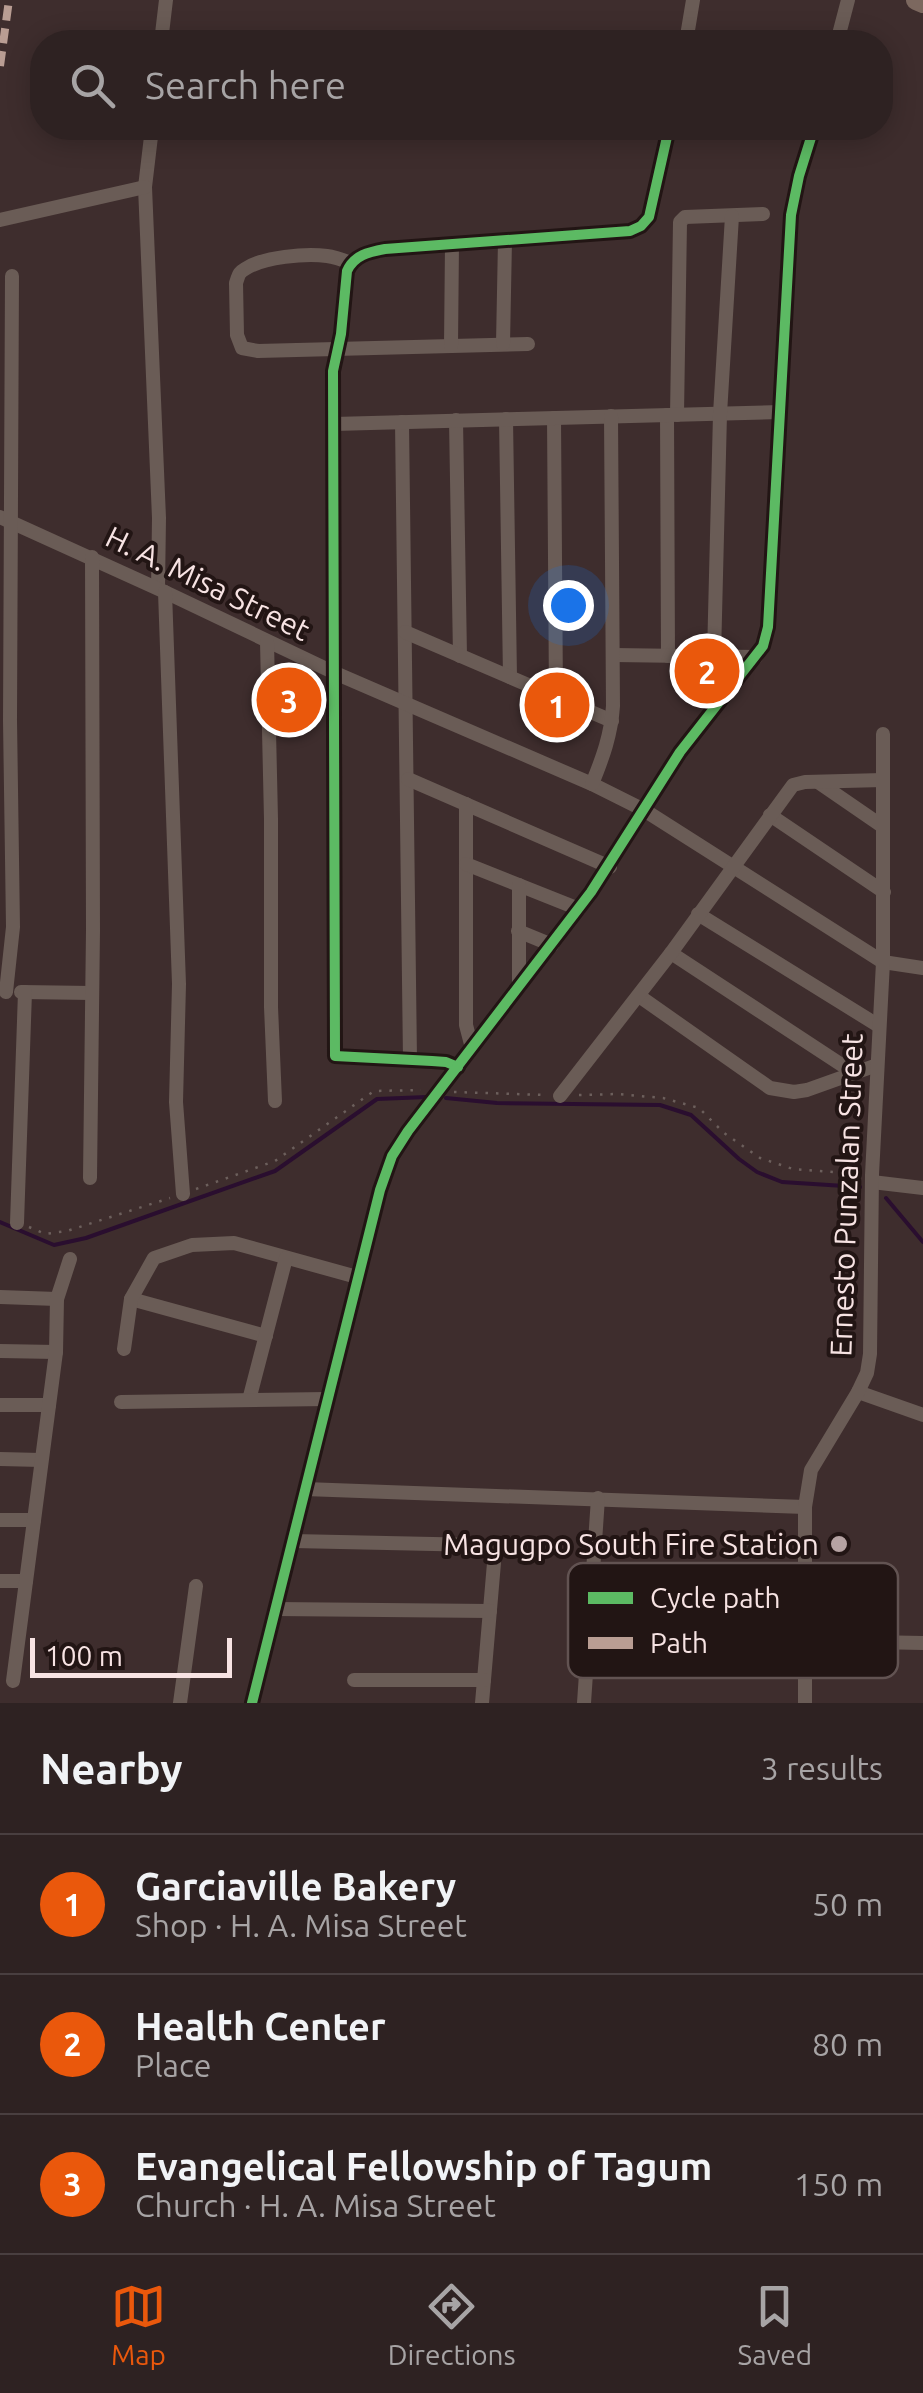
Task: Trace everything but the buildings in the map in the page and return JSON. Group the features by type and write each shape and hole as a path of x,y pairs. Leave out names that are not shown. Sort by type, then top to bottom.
{"highway":[{"path":"916,0 923,3"}],"street":[{"path":"162,30 166,0"},
{"path":"688,30 694,0"},
{"path":"840,30 848,0"},
{"path":"150,140 144,187 178,984 176,1102 183,1194"},
{"path":"458,1067 446,1062 335,1056 333,371 347,271 351,262 368,252 384,249 630,231 648,217 666,140"},
{"path":"252,1703 357,1277 392,1156 579,909 680,752 763,646 768,627 792,215 810,140"},
{"path":"0,220 144,187"},
{"path":"668,656 680,222 685,218 763,214"},
{"path":"714,656 720,414 732,216"},
{"path":"503,344 505,240"},
{"path":"451,346 452,244"},
{"path":"351,262 306,255 244,269 236,282 237,335 242,348 258,351 528,344"},
{"path":"12,276 6,320 3,992 92,992"},
{"path":"334,424 780,412"},
{"path":"592,784 606,750 612,721 611,416"},
{"path":"554,418 556,697"},
{"path":"506,419 510,677"},
{"path":"456,420 460,656"},
{"path":"402,422 410,1060"},
{"name":"H. A. Misa Street","path":"6,519 335,674 592,784 644,810 883,962 923,968"},
{"path":"90,1178 92,557"},
{"path":"405,632 612,721"},
{"path":"267,642 272,819 270,1007 275,1101"},
{"path":"614,655 756,657"},
{"name":"Ernesto Punzalan Street","path":"804,1563 804,1507 811,1470 867,1373 872,1332 872,1179 883,962 882,734"},
{"path":"408,779 610,866"},
{"path":"560,1096 671,953 793,785 882,780"},
{"path":"818,782 882,826"},
{"path":"466,804 466,1025 472,1048"},
{"path":"770,815 884,892"},
{"path":"466,864 579,909"},
{"path":"519,885 519,988"},
{"path":"698,914 879,1026"},
{"path":"518,931 552,946"},
{"path":"671,953 854,1072"},
{"path":"17,1222 26,992"},
{"path":"638,996 770,1088 807,1090 877,1065"},
{"path":"872,1179 923,1188"},
{"path":"124,1348 131,1299 154,1258 192,1245 234,1243 357,1277"},
{"path":"249,1400 286,1258"},
{"path":"12,1681 56,1352 57,1298 70,1259"},
{"path":"0,1297 57,1298"},
{"path":"131,1299 266,1336"},
{"path":"0,1351 56,1352"},
{"path":"858,1392 923,1415"},
{"path":"121,1402 327,1399"},
{"path":"0,1405 48,1406"},
{"path":"0,1459 42,1460"},
{"path":"305,1489 804,1507"},
{"path":"594,1563 598,1498"},
{"path":"0,1520 34,1520"},
{"path":"292,1540 487,1547 494,1563 482,1703"},
{"path":"0,1581 26,1581"},
{"path":"180,1703 196,1586"},
{"path":"275,1609 490,1611"},
{"path":"0,1643 18,1643"},
{"path":"584,1703 586,1678"},
{"name":"Ernesto Punzalan Street","path":"805,1678 805,1703"},
{"path":"354,1680 484,1680"}],"path":[{"path":"794,1168 872,1179"}],"waterway":[{"path":"0,1222 54,1245 86,1238 275,1171 377,1099 427,1097"},
{"path":"446,1098 497,1103 660,1105 691,1115 757,1172 782,1182 860,1187"},
{"path":"886,1198 923,1242"}],"marked path":[{"path":"0,66 9,0"}],"cycle path":[{"path":"458,1067 446,1062 335,1056 333,371 347,271 358,258 385,249 630,231 649,217 666,140"},
{"path":"252,1703 380,1190 392,1156 591,892 680,752 763,646 768,627 791,215 810,140"}],"place":[{"name":"Health Center","path":"707,671"},
{"name":"Evangelical Fellowship of Tagum","path":"289,700"},
{"name":"Garciaville Bakery","path":"557,705"},
{"name":"Magugpo South Fire Station","path":"839,1544"}]}
